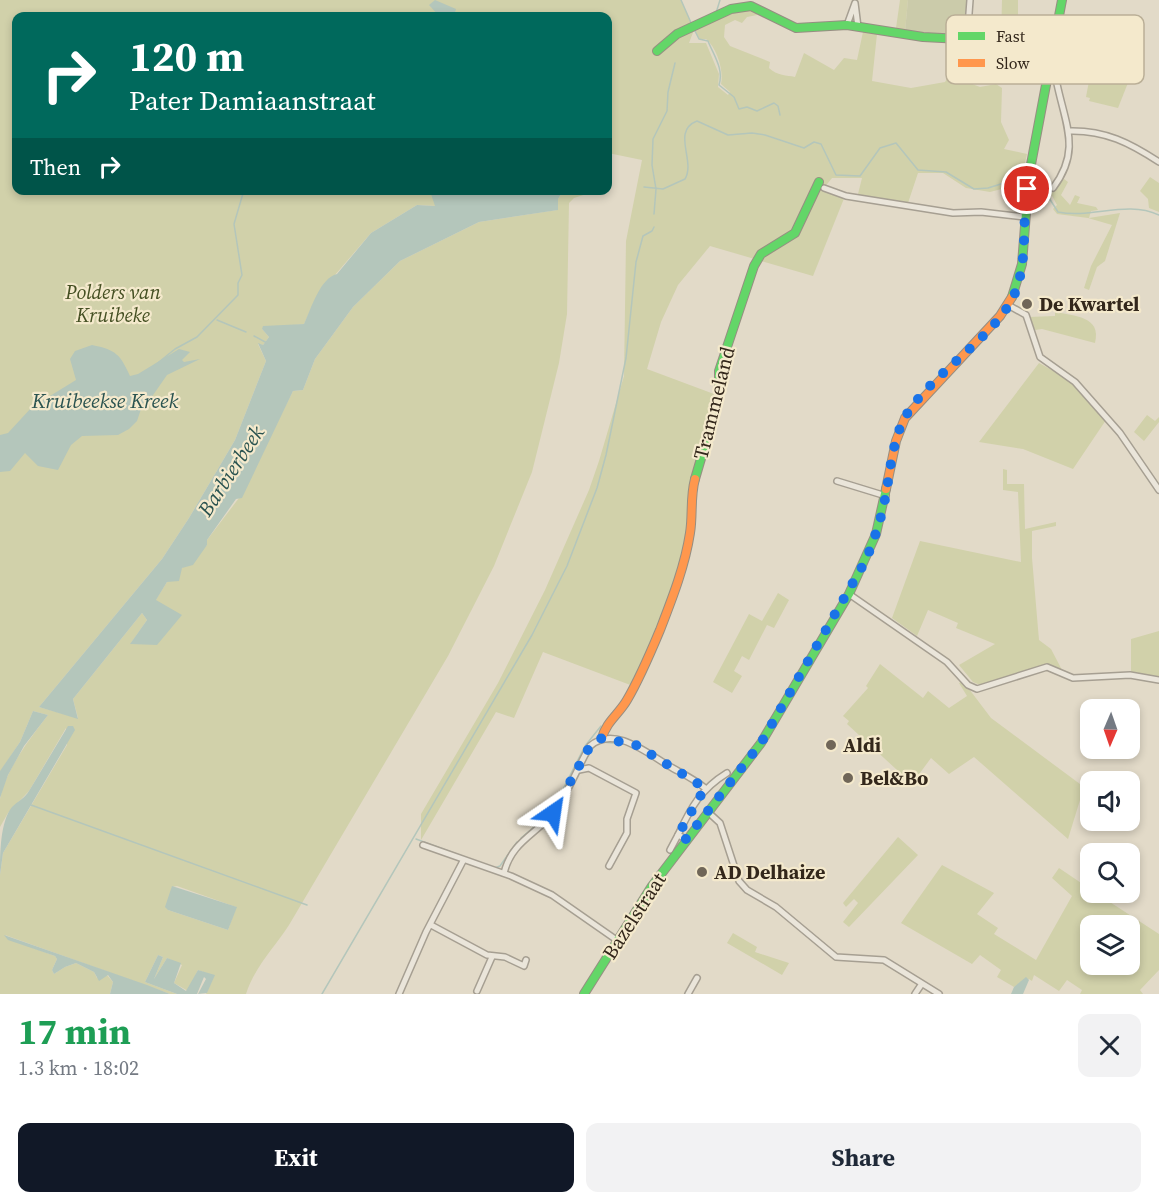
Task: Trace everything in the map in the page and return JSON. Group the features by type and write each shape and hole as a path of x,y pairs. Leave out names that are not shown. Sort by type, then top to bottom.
{"main road":[{"name":"Bazelstraat","path":"1059,15 1062,0"},
{"path":"657,51 674,36 724,12 751,6 796,28 848,25 946,37"},
{"name":"Bazelstraat","path":"584,994 652,886 761,743 849,594 876,534 896,441 905,418 1008,305 1020,278 1027,189 1046,84"},
{"name":"Trammeland","path":"602,738 604,729 622,709 632,693 662,624 684,561 694,520 695,502 691,492 719,396 719,371 754,266 761,254 795,233 822,185"}],"street":[{"path":"969,15 970,0"},
{"path":"848,25 855,1"},
{"path":"855,1 858,27"},
{"path":"1053,188 1064,173 1069,158 1069,131 1057,84"},
{"path":"1069,131 1083,131 1119,138 1159,162"},
{"path":"822,185 846,196 952,213 981,212 1024,217"},
{"path":"1008,305 1026,315 1040,357 1075,382 1120,433 1159,490"},
{"path":"837,481 886,496"},
{"path":"849,594 947,662 968,685 977,689 987,689 1047,668 1073,678 1130,675 1159,680"},
{"path":"504,873 506,864 526,836 553,813 579,770 590,746 602,738 636,745 705,788"},
{"path":"579,770 589,768 636,793 627,819 627,833 609,866"},
{"name":"Bazelstraat","path":"670,850 705,788 727,772"},
{"path":"708,812 720,823 739,881 747,890 776,907 836,957 884,960 921,985 939,994"},
{"path":"678,835 686,839"},
{"path":"423,845 463,861 504,873 552,895 618,941"},
{"path":"399,994 430,925 463,861"},
{"path":"430,925 492,957 505,957 524,966 526,960"},
{"path":"477,991 492,957"},
{"path":"688,994 697,978"},
{"path":"915,994 921,985"}],"green space":[{"name":"Polders van Kruibeke","path":"0,0 681,0 694,29 736,12 755,10 757,15 747,17 742,23 735,20 725,25 724,37 730,46 770,62 769,68 779,74 795,77 804,53 834,70 844,58 857,60 863,32 877,34 872,81 911,88 946,80 946,84 972,84 980,87 996,84 1002,88 1001,122 1009,140 1004,149 1027,154 1021,180 1011,182 1009,187 990,192 966,188 943,173 918,173 907,206 857,198 862,178 832,178 824,188 845,196 813,276 710,246 678,285 661,322 647,369 722,397 692,492 697,501 694,520 668,614 633,686 543,652 514,718 496,712 421,840 421,814 498,683 545,590 589,490 624,376 626,241 642,160 612,154 612,12 12,12 12,195 432,195 436,206 417,205 371,233 317,296 304,324 262,329 269,337 263,345 258,344 266,361 235,440 189,518 162,559 39,707 78,718 73,699 142,613 147,620 131,643 181,616 155,601 167,582 207,545 207,540 239,498 293,391 303,390 315,359 353,307 400,261 479,222 557,210 560,195 583,195 574,198 569,203 567,314 559,363 532,472 494,566 448,656 289,925 259,967 246,994 206,994 214,976 198,970 188,991 174,983 182,965 167,958 154,979 163,957 158,955 145,982 177,994 170,994 5,935 9,939 55,956 57,959 52,970 54,974 76,963 94,972 97,978 106,974 113,982 110,994 0,994 0,875 3,853 67,745 66,728 29,791 8,813 0,827 0,799 7,777 19,755 48,715 33,711 20,742 0,772","holes":["694,30 699,39 706,39 713,48 720,66 721,84 730,92 728,95 718,87 719,74 706,43 689,43","177,886 236,907 228,930 168,910 172,887"]},
{"path":"900,0 908,0 905,31 896,28"},
{"path":"908,0 968,0 967,15 946,15 946,35 905,31"},
{"path":"1002,0 1018,0 1018,15 1002,15"},
{"path":"1088,84 1128,84 1118,108 1089,101 1090,98 1086,97"},
{"path":"1150,177 1159,183 1159,212 1149,208 1148,199 1140,191"},
{"path":"1064,179 1068,182 1061,195 1070,205 1075,195 1080,197 1077,203 1096,207 1098,210 1091,211 1089,218 1120,213 1105,261 1097,267 1089,290 1084,288 1091,266 1112,225 1088,218 1057,214 1053,209 1057,205 1051,194"},
{"path":"1055,312 1078,316 1090,322 1096,334 1095,343 1042,329 1035,330 1029,317 1055,316"},
{"path":"1039,363 1068,379 1106,420 1073,469 1023,449 979,442"},
{"path":"1147,415 1155,421 1159,417 1159,422 1144,441 1134,432"},
{"path":"1003,469 1007,470 1007,484 1024,484 1025,529 1056,522 1056,526 1032,531 1032,558 1039,640 1051,649 1062,670 1044,665 980,685 973,682 959,665 995,644 956,628 958,623 928,610 917,636 892,618 920,541 1021,562 1018,492 1003,490"},
{"path":"778,593 789,600 774,628 767,625 749,660 742,656 734,671 742,676 732,693 713,682 749,614 762,621"},
{"path":"1159,631 1159,677 1131,672 1131,639"},
{"path":"880,664 923,698 928,691 949,708 967,696 959,683 963,681 991,718 1080,784 1080,800 1068,839 974,757 949,774 931,758 917,777 909,781 847,724 849,721 843,716 868,688 866,686"},
{"path":"898,837 918,855 849,927 843,922 858,903 854,899 846,907 843,903"},
{"path":"942,865 994,893 977,914 998,928 994,934 1036,960 1072,896 1052,878 1059,868 1080,882 1080,903 1111,903 1130,915 1080,915 1080,975 1140,975 1140,922 1159,934 1159,970 1140,990 1143,994 1080,994 1082,990 1067,980 1059,991 1034,975 1032,981 1029,979 1014,987 997,977 1001,970 980,955 972,964 901,923"},
{"path":"733,933 757,947 755,952 789,963 782,975 727,943"}],"water":[{"path":"435,0 456,9 455,12 435,12 429,5"},
{"path":"431,195 560,195 558,199 558,210 479,222 400,261 353,307 315,359 303,390 293,391 242,498 236,499 207,540 207,545 193,565 182,568 179,581 167,582 156,600 182,615 157,645 130,644 147,620 142,613 73,699 78,719 39,707 162,559 235,440 266,361 258,343 263,345 269,337 262,329 263,326 304,324 326,281 337,274 371,233 417,205 435,206"},
{"name":"Kruibeekse Kreek","path":"92,345 116,354 130,376 138,374 179,349 190,352 182,360 184,362 200,359 167,375 151,398 143,403 137,421 129,429 118,435 82,436 71,445 58,470 38,466 25,453 10,471 0,472 0,435 8,433 32,407 76,380 70,359 75,351"},
{"path":"33,711 48,715 24,746 8,775 0,798 0,771 20,742"},
{"path":"68,726 73,726 75,730 3,853 0,875 2,839 8,813 29,791"},
{"path":"172,886 237,907 228,930 168,910 165,907"},
{"path":"4,935 170,994 110,994 113,982 108,975 99,981 94,972 76,963 54,974 52,970 57,959 55,956 8,940"},
{"path":"158,955 163,957 154,979 167,958 181,963 174,983 186,991 198,970 215,975 207,993 198,994 206,979 204,977 197,994 177,994 145,982"},
{"path":"1026,977 1029,980 1023,994 1011,994 1014,987"}],"waterway":[{"path":"681,0 692,25"},
{"path":"716,13 720,0"},
{"path":"694,29 699,39 708,41 719,68 719,85 734,97 739,109 747,107 757,111 774,103 778,106 780,115"},
{"path":"654,214 656,189 652,165 653,139 667,111 668,92 675,63"},
{"name":"Barbierbeek","path":"644,187 663,189 685,179 688,172 686,132 689,126 697,121 728,135 752,133 765,135 804,148 814,142 821,144 836,175 860,176 880,148 896,143 918,170 946,172 974,189 988,188 1020,178 1025,179"},
{"name":"Barbierbeek","path":"1032,182 1044,190 1058,212 1071,214 1134,209 1159,215"},
{"name":"Barbierbeek","path":"154,366 175,349 197,337 238,295 238,283 242,275 234,224 243,195"},
{"path":"322,994 532,635 567,566 597,488 606,455 626,358 636,262 643,236 652,231 654,227"},
{"path":"217,320 246,332"},
{"path":"254,336 267,343"},
{"path":"559,797 585,746 601,726"},
{"path":"602,742 624,744"},
{"path":"588,756 595,745"},
{"path":"521,838 547,816 557,801"},
{"path":"31,805 307,905"},
{"path":"416,839 462,856"},
{"path":"495,868 500,866 517,842"}],"traffic: fast":[{"path":"1059,15 1062,0"},
{"path":"657,51 677,34 731,9 751,6 796,28 847,25 923,37 946,38"},
{"path":"1012,297 1022,264 1029,175 1046,84"},
{"path":"695,479 719,397 719,371 754,266 761,254 795,233 819,182"},
{"path":"584,994 652,886 761,743 849,594 876,534 886,489"}],"traffic: slow":[{"path":"886,489 896,441 905,418 1000,316 1012,297"},
{"path":"602,738 606,727 624,705 645,666 673,594 688,545 695,479"}],"place":[{"name":"De Kwartel","path":"1027,304"},
{"name":"Aldi","path":"831,745"},
{"name":"Bel&Bo","path":"848,778"},
{"name":"AD Delhaize","path":"702,872"}],"route":[{"path":"553,813 579,770 590,746 602,738 636,745 705,788 678,835 686,839 739,772 775,721 849,594 866,560 876,534 896,441 905,418 918,400 1000,316 1014,295 1022,264 1027,189"}]}
